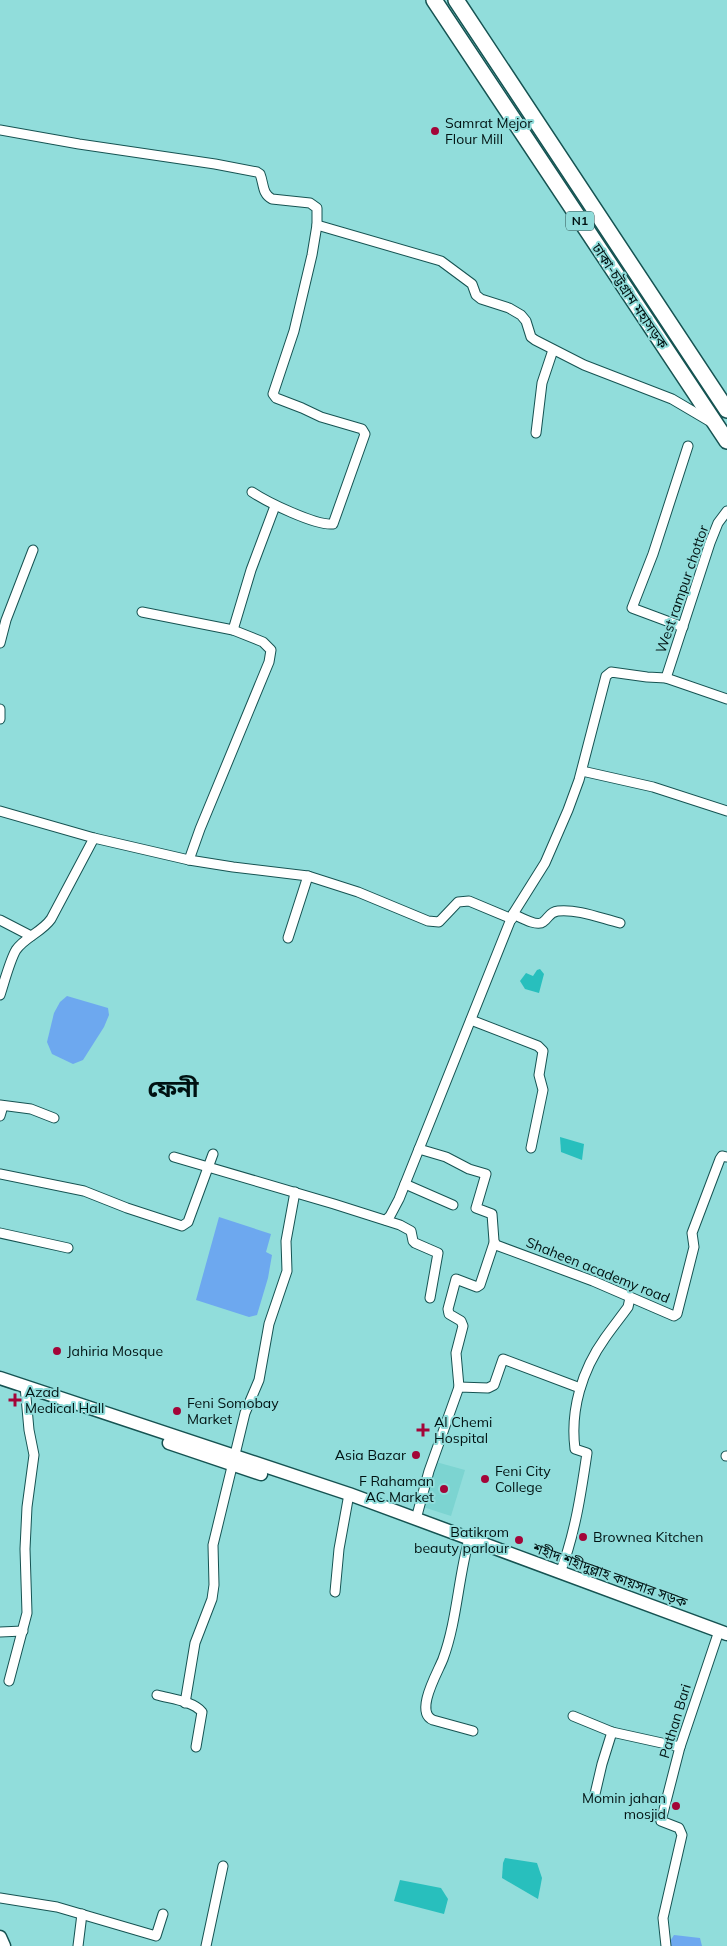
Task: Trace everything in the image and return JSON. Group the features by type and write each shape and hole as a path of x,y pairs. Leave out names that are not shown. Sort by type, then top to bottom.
{"highway":[{"name":"ঢাকা-চট্টগ্রাম মহাসড়ক","path":"434,0 727,441"},
{"name":"ঢাকা-চট্টগ্রাম মহাসড়ক","path":"456,0 727,410"}],"main road":[{"name":"শহীদ শহীদুল্লাহ কায়সার সড়ক","path":"0,1378 25,1391"},
{"name":"শহীদ শহীদুল্লাহ কায়সার সড়ক","path":"0,1386 25,1391 348,1499 416,1519 468,1544 560,1573 722,1636"},
{"name":"শহীদ শহীদুল্লাহ কায়সার সড়ক","path":"348,1499 722,1636"},
{"path":"0,1938 4,1946"}],"street":[{"path":"0,130 257,172 260,174 264,193 267,197 314,205 317,208 317,225 312,255 294,330 273,394 276,398 321,417 362,429 365,434 333,524 322,523 275,506 252,492"},
{"path":"317,225 441,261 472,284 476,294 481,299 509,308 521,316 526,321 531,337 584,365 672,399 716,425"},
{"path":"536,433 542,383 553,350"},
{"path":"683,627 632,608 653,554 688,446"},
{"path":"232,630 251,570 275,506"},
{"name":"West rampur chottor","path":"666,678 710,543 718,523 727,510"},
{"path":"0,642 6,620 32,550"},
{"path":"142,612 232,630 263,642 268,646 272,654 189,860"},
{"path":"386,1220 390,1216 405,1184 513,917 545,863 568,810 582,772 603,684 608,673 666,678 727,699"},
{"path":"0,709 0,719"},
{"path":"582,772 653,787 727,811"},
{"path":"0,811 94,838 189,860 233,868 308,876 358,892 428,921 440,922 458,902 469,901 538,924 544,922 552,913 557,911 574,912 620,923"},
{"path":"0,995 16,951 31,936 46,926 51,919 94,838"},
{"path":"288,938 308,876"},
{"path":"0,920 31,936"},
{"path":"471,1020 538,1046 543,1051 539,1075 543,1090 531,1148"},
{"path":"0,1116 2,1106 32,1109 54,1118"},
{"path":"416,1519 429,1470 459,1387 456,1352 463,1326 461,1322 449,1314 448,1309 456,1279 477,1287 480,1285 494,1243 493,1217 490,1213 476,1208 486,1174 469,1168 446,1156 419,1149"},
{"path":"0,1174 84,1191 127,1208 182,1226 188,1222 212,1154"},
{"name":"Shaheen academy road","path":"494,1243 674,1316 677,1314 694,1246 692,1233 720,1159 722,1156 727,1157"},
{"path":"174,1157 386,1220 411,1231 415,1243 438,1253 430,1298"},
{"path":"405,1184 453,1205"},
{"path":"186,1703 195,1644 212,1599 214,1585 213,1545 246,1413 259,1380 269,1324 286,1271 286,1241 295,1192"},
{"path":"0,1233 68,1248"},
{"path":"560,1573 569,1551 574,1531 587,1454 575,1449 576,1403 580,1388 594,1355 623,1314 630,1298"},
{"path":"459,1387 488,1388 494,1385 503,1359 580,1388"},
{"path":"9,1681 27,1612 25,1548 27,1508 34,1455 25,1391"},
{"path":"335,1592 339,1549 348,1499"},
{"path":"468,1544 446,1650 436,1679 431,1682 426,1714 428,1718 473,1731"},
{"path":"0,1632 23,1631"},
{"name":"Pathan Bari","path":"666,1946 666,1930 663,1918 682,1834 679,1828 662,1821 680,1747 722,1636"},
{"path":"157,1695 186,1703 202,1712 196,1747"},
{"path":"573,1716 612,1732 680,1747"},
{"path":"594,1794 612,1732"},
{"path":"206,1946 223,1866"},
{"path":"0,1898 57,1907 156,1936 163,1914"},
{"path":"78,1946 82,1914"}],"shaded area":[{"path":"540,969 544,974 539,993 525,989 520,981 526,973 533,976"},
{"path":"67,996 108,1008 109,1015 104,1027 83,1060 73,1064 52,1054 47,1042 54,1013 60,1002"},
{"path":"560,1137 584,1144 582,1160 561,1152"},
{"path":"219,1217 271,1234 266,1252 272,1255 268,1278 257,1315 249,1317 196,1300"},
{"name":"F Rahaman AC Market","path":"436,1462 465,1470 451,1516 423,1507"},
{"path":"505,1858 537,1863 542,1878 538,1899 502,1878"},
{"path":"400,1880 441,1888 448,1899 444,1914 394,1901"},
{"path":"674,1935 700,1938 702,1946 667,1946"}],"place":[{"name":"Samrat Mejor Flour Mill","path":"435,131"},
{"name":"Jahiria Mosque","path":"57,1351"},
{"name":"Azad Medical Hall","path":"15,1400"},
{"name":"Feni Somobay Market","path":"177,1411"},
{"name":"Al Chemi Hospital","path":"423,1430"},
{"name":"Asia Bazar","path":"416,1455"},
{"name":"Feni City College","path":"485,1479"},
{"name":"F Rahaman AC Market","path":"444,1489"},
{"name":"Brownea Kitchen","path":"583,1537"},
{"name":"Batikrom beauty parlour","path":"519,1540"},
{"name":"Momin jahan mosjid","path":"676,1806"}],"district":[{"name":"ফেনী","path":"173,1089"}]}
